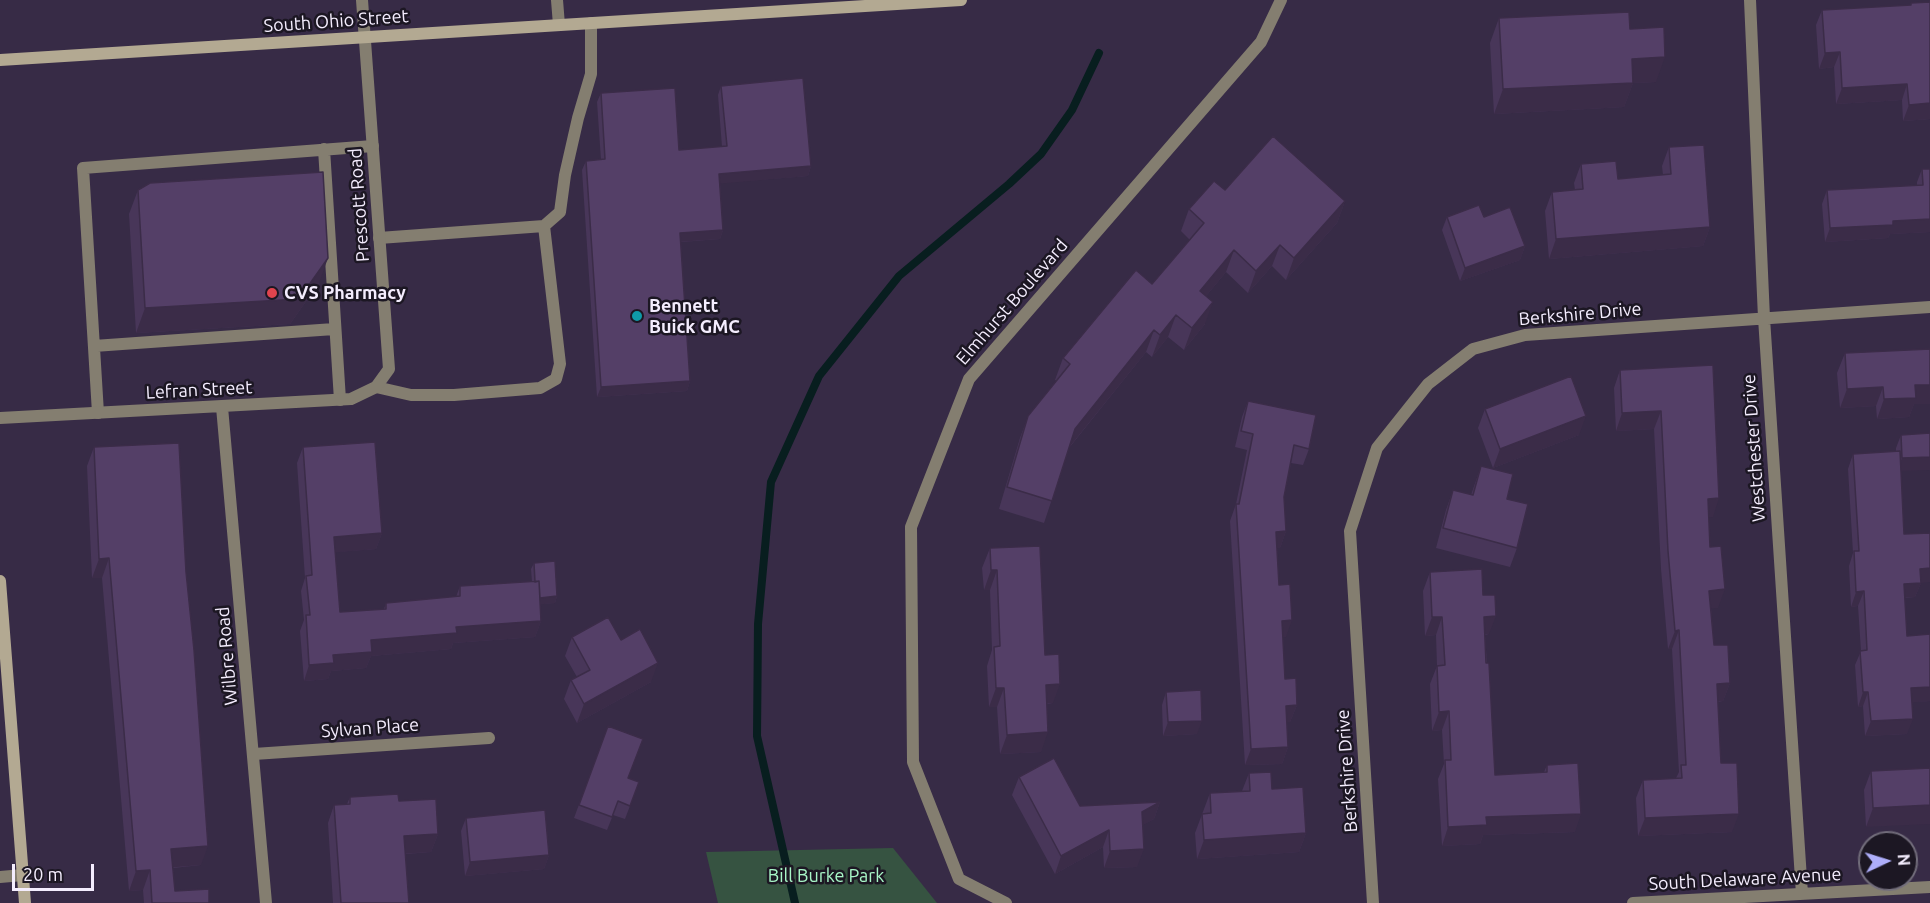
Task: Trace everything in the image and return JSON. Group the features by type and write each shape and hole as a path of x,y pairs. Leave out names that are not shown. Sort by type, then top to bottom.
{"main road":[{"name":"South Ohio Street","path":"0,60 961,0"},
{"path":"0,581 25,903"}],"street":[{"name":"Prescott Road","path":"362,0 389,369 376,387"},
{"path":"558,0 559,25"},
{"name":"Elmhurst Boulevard","path":"1006,903 959,879 913,762 911,527 969,379 1261,42 1281,0"},
{"name":"Westchester Drive","path":"1750,0 1764,318 1802,894"},
{"path":"379,238 544,226 560,212 565,175 591,74 591,23"},
{"path":"98,413 83,168 373,146"},
{"path":"324,149 340,400"},
{"path":"376,387 411,395 454,395 540,388 556,379 560,364 544,226"},
{"name":"Berkshire Drive","path":"1373,903 1350,531 1377,448 1428,384 1473,349 1525,334 1930,307"},
{"path":"94,346 334,329"},
{"name":"Lefran Street","path":"0,418 340,400 351,399 376,387"},
{"name":"Wilbre Road","path":"222,407 266,903"},
{"name":"Sylvan Place","path":"254,754 489,738"},
{"path":"0,877 23,875"},
{"name":"South Delaware Avenue","path":"1633,903 1930,887"}],"green space":[{"name":"Bill Burke Park","path":"893,848 937,903 718,903 706,852"}],"building":[{"path":"1930,2 1930,103 1909,105 1907,84 1842,88 1840,52 1825,53 1822,10"},
{"path":"1629,12 1630,29 1664,27 1665,57 1632,59 1633,83 1503,89 1499,18"},
{"name":"Bennett Buick GMC","path":"803,78 811,166 719,174 723,230 680,233 690,381 601,387 586,161 605,159 601,93 675,88 679,150 727,146 721,86"},
{"path":"1273,136 1345,201 1294,258 1280,245 1256,271 1234,250 1200,291 1213,302 1192,328 1176,315 1160,335 1154,330 1075,429 1052,501 1007,487 1028,416 1070,364 1063,358 1136,270 1152,284 1204,223 1189,209 1214,181 1225,190"},
{"path":"1704,145 1710,227 1556,239 1552,192 1583,189 1581,164 1616,161 1618,179 1671,174 1669,147"},
{"path":"1922,169 1930,169 1930,219 1893,221 1893,225 1830,228 1827,190 1923,185"},
{"name":"CVS Pharmacy","path":"323,172 328,258 299,299 145,308 138,190 150,183"},
{"path":"1479,205 1484,217 1510,207 1525,246 1465,268 1447,217"},
{"path":"1930,349 1930,385 1915,385 1916,398 1884,399 1883,387 1847,389 1845,353"},
{"path":"1713,365 1719,498 1708,499 1710,547 1721,546 1725,589 1709,591 1714,645 1728,645 1730,683 1717,684 1721,763 1737,763 1739,814 1645,818 1643,780 1682,778 1681,765 1686,765 1679,630 1675,631 1668,551 1661,411 1622,413 1620,370"},
{"path":"1571,376 1586,416 1500,449 1485,409"},
{"path":"1248,401 1316,415 1309,449 1294,445 1284,497 1286,531 1276,532 1279,585 1290,584 1292,620 1282,621 1285,679 1296,678 1297,705 1286,706 1288,747 1251,749 1236,504 1239,504 1253,434 1241,431"},
{"path":"1930,433 1930,457 1902,458 1901,435"},
{"path":"375,442 382,533 334,537 340,612 386,609 386,603 460,596 460,586 539,581 541,621 456,627 457,633 371,640 372,652 333,655 334,663 309,665 306,615 310,615 306,576 312,575 303,447"},
{"path":"179,443 186,572 208,846 171,849 175,891 209,889 209,903 152,903 150,870 136,871 109,558 99,559 94,447"},
{"path":"1900,451 1904,534 1930,533 1930,568 1920,569 1921,583 1904,584 1907,636 1930,634 1930,687 1911,688 1913,719 1871,721 1868,692 1863,692 1860,651 1867,650 1864,591 1856,592 1854,551 1859,551 1853,454"},
{"path":"1481,466 1513,474 1507,499 1528,504 1517,548 1443,528 1453,490 1473,495"},
{"path":"1040,546 1045,655 1059,654 1060,684 1046,685 1048,732 1007,735 1004,688 996,688 994,647 1000,646 997,570 991,570 990,548"},
{"path":"555,561 557,596 540,598 539,581 535,582 534,563"},
{"path":"1482,569 1483,595 1495,595 1496,616 1484,617 1495,775 1547,772 1547,765 1578,763 1581,814 1486,817 1487,825 1448,827 1445,760 1451,760 1449,711 1439,712 1437,666 1445,665 1442,617 1432,617 1430,572"},
{"path":"608,617 621,640 640,629 658,663 584,704 571,680 590,670 572,637"},
{"path":"1201,690 1202,721 1168,722 1166,692"},
{"path":"608,726 643,739 628,778 639,782 630,806 618,801 612,817 579,805"},
{"path":"1054,758 1080,806 1160,802 1142,812 1144,849 1110,851 1109,830 1061,856 1019,777"},
{"path":"1930,768 1930,805 1873,808 1871,771"},
{"path":"1271,772 1272,789 1303,787 1306,833 1204,840 1202,814 1211,813 1210,793 1250,791 1249,773"},
{"path":"398,794 399,801 436,799 438,834 404,836 409,903 341,903 334,805 350,804 350,797"},
{"path":"545,810 549,855 470,862 466,818"}],"waterway":[{"path":"795,903 757,736 758,624 771,482 819,376 899,276 1009,184 1041,154 1072,110 1099,53"}],"place":[{"name":"CVS Pharmacy","path":"272,293"},
{"name":"Bennett Buick GMC","path":"637,316"}]}
